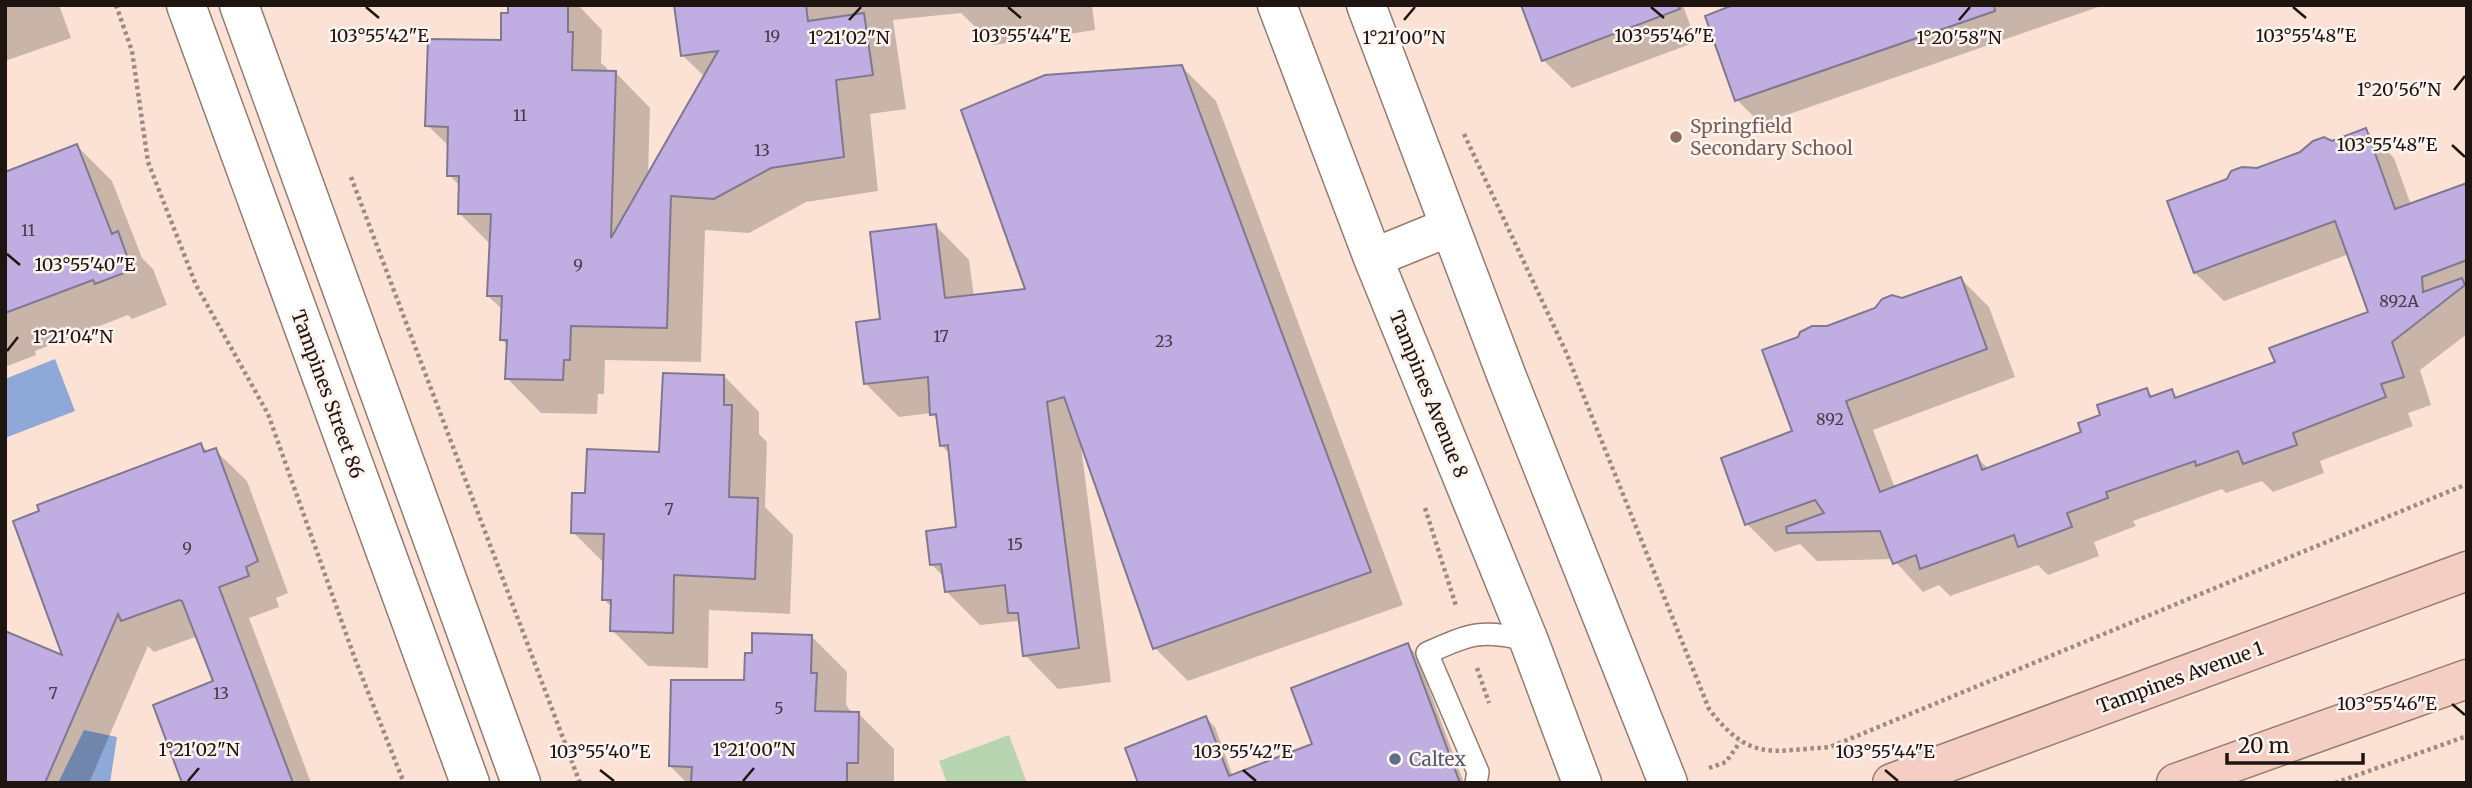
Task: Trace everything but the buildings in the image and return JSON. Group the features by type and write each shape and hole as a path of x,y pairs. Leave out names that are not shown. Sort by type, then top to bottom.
{"main road":[{"name":"Tampines Avenue 1","path":"1892,783 2467,571"},
{"path":"2176,783 2467,679"}],"street":[{"name":"Tampines Street 86","path":"186,5 470,783"},
{"path":"239,5 521,783"},
{"name":"Tampines Avenue 8","path":"1277,5 1373,258 1529,640 1582,783"},
{"path":"1366,5 1449,227 1668,783"},
{"path":"1373,258 1449,227"}],"lane":[{"path":"1476,783 1478,772 1427,653 1466,636 1500,632 1529,640"}],"path":[{"path":"116,5 132,51 148,162 196,285 268,414 355,659 404,783"},
{"path":"1462,129 1566,352 1709,709 1720,724 1740,742 1761,751 1830,747 2467,484"},
{"path":"349,173 580,783"},
{"path":"2335,783 2467,737"}],"green space":[{"path":"1009,735 1027,783 947,783 939,761"}],"water":[{"path":"55,359 75,411 5,438 5,379"},
{"path":"84,730 117,737 110,783 58,783"}],"place":[{"name":"Springfield Secondary School","path":"1676,137"},
{"name":"Caltex","path":"1395,759"}]}
